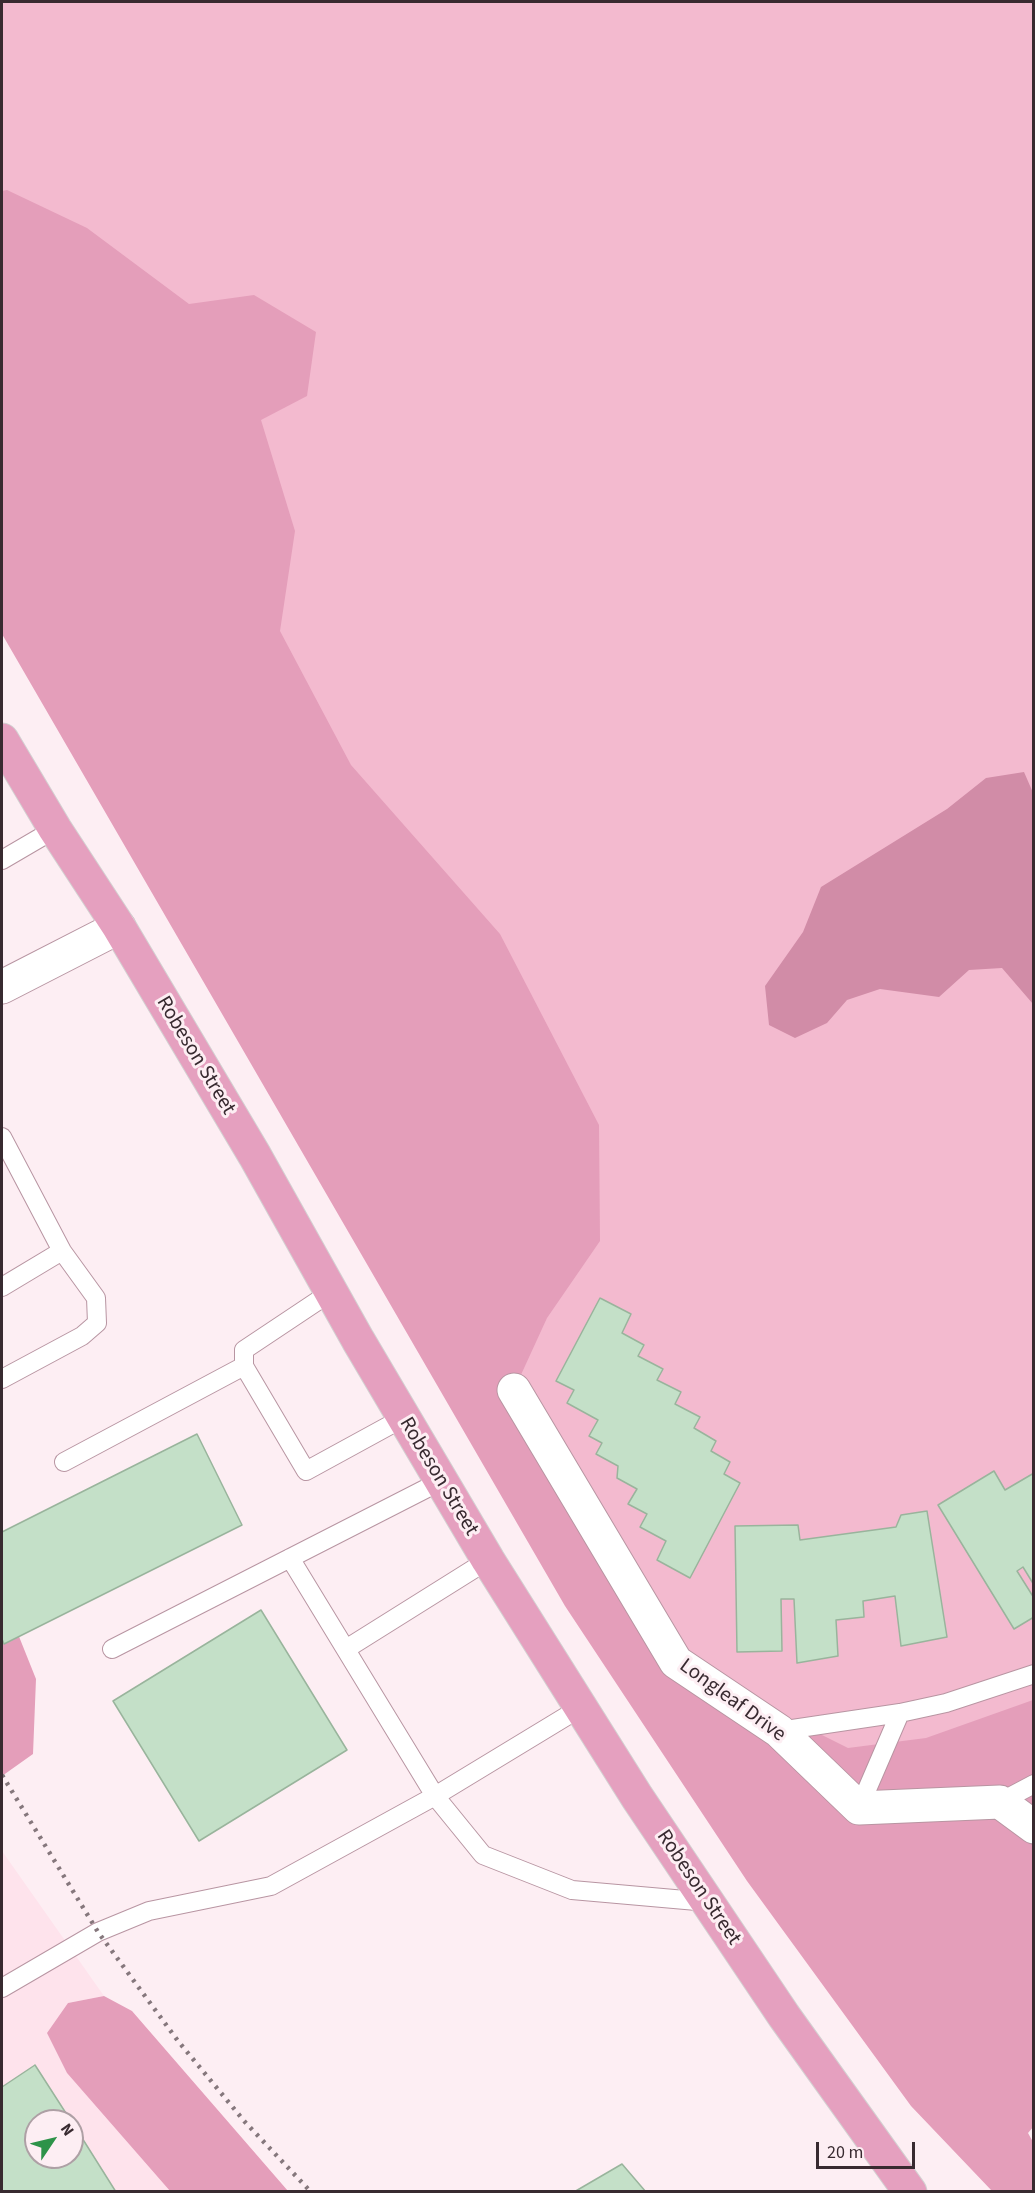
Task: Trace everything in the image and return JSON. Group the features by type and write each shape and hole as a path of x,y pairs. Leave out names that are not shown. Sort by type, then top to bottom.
{"main road":[{"name":"Robeson Street","path":"2,740 255,1155 331,1292 441,1481 580,1708 784,2016 910,2192"}],"street":[{"path":"2,987 118,927"},
{"name":"Longleaf Drive","path":"514,1390 676,1662 779,1731 859,1808"},
{"path":"859,1808 1000,1802 1034,1827"}],"lane":[{"path":"2,860 55,829"},
{"path":"2,1137 62,1251 96,1298 97,1323 82,1336 2,1379"},
{"path":"2,1287 62,1251"},
{"path":"331,1292 244,1350 244,1366 306,1471 404,1418"},
{"path":"64,1462 244,1366"},
{"path":"112,1648 441,1481"},
{"path":"290,1558 435,1796 483,1855 572,1890 708,1902"},
{"path":"346,1649 488,1560"},
{"path":"779,1731 900,1713 946,1703 1034,1674"},
{"path":"2,1988 99,1932 149,1911 271,1886 435,1796 580,1708"},
{"path":"859,1808 900,1713"},
{"path":"1000,1802 1034,1785"}],"shaded area":[{"path":"2,2 1033,2 1033,1767 777,1866 2,519"},
{"path":"7,190 87,228 189,304 254,295 316,332 307,396 261,420 295,531 280,631 351,765 500,934 599,1125 600,1241 547,1318 514,1390 676,1662 848,1748 926,1738 1033,1700 1034,2126 1028,2133 1033,2142 1033,2191 992,2191 911,2106 747,1881 565,1606 2,634 2,191"},
{"path":"1024,772 1034,795 1033,1004 1002,968 969,970 939,997 880,989 847,1000 827,1023 795,1038 769,1025 765,986 803,932 821,887 947,809 986,778"},
{"path":"2,1594 36,1679 33,1754 2,1776"},
{"path":"2,1851 104,1996 68,2003 67,2073 170,2191 2,2191"},
{"path":"104,1996 132,2011 288,2191 170,2191 67,2073 47,2033 68,2003"}],"building":[{"path":"600,1298 631,1314 622,1333 644,1345 638,1356 663,1369 657,1380 681,1392 675,1404 700,1417 694,1428 716,1441 711,1451 730,1462 724,1474 740,1483 690,1578 657,1560 666,1541 640,1527 647,1514 628,1504 637,1489 617,1478 618,1466 596,1454 602,1443 589,1436 598,1420 567,1403 574,1390 556,1381"},
{"path":"197,1434 242,1525 4,1644 2,1639 2,1532"},
{"path":"994,1471 1005,1490 1034,1473 1034,1585 1023,1567 1017,1571 1034,1598 1034,1617 1014,1629 938,1505"},
{"path":"927,1511 947,1637 901,1646 895,1596 863,1601 864,1617 836,1620 838,1656 797,1663 794,1599 781,1599 782,1651 737,1652 735,1526 798,1525 800,1540 896,1527 901,1515"},
{"path":"261,1610 347,1750 199,1841 113,1701"},
{"path":"35,2065 63,2109 24,2109 24,2169 84,2169 84,2141 116,2192 2,2192 2,2087"},
{"path":"622,2164 646,2192 574,2192"}],"railway":[{"path":"2,1775 98,1932 178,2041 245,2122 311,2192"}]}
